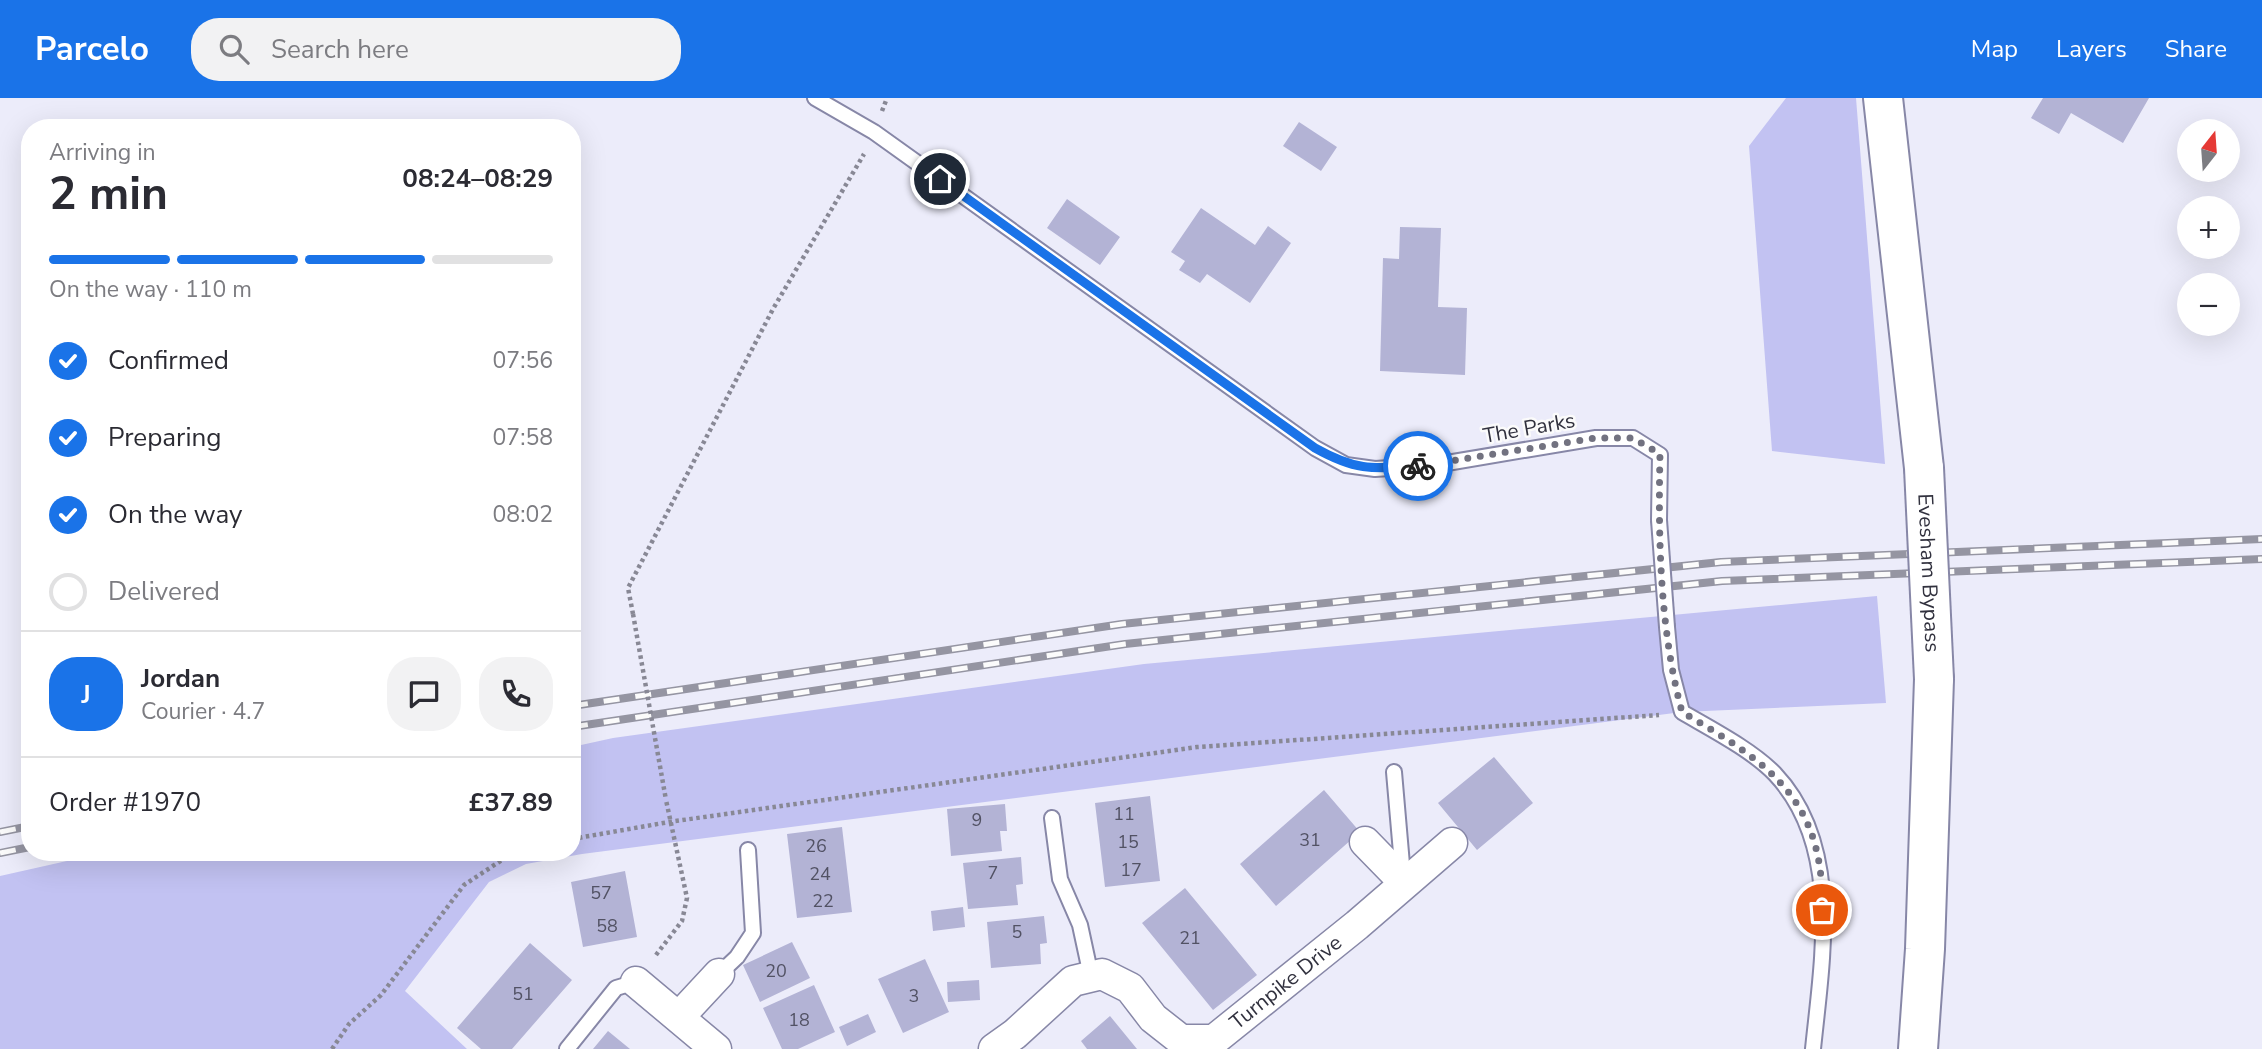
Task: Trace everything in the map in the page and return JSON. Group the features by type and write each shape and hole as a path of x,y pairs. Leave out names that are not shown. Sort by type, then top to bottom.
{"highway":[{"name":"Evesham Bypass","path":"1883,98 1924,468 1934,679 1925,948 1918,1049"}],"street":[{"path":"1365,842 1404,882"},
{"name":"Turnpike Drive","path":"1091,976 1102,974 1130,988 1153,1018 1181,1040 1214,1040 1357,925 1452,843"},
{"path":"679,1017 719,974"},
{"path":"994,1049 1015,1034 1073,981 1091,976"},
{"path":"636,982 716,1049"}],"lane":[{"name":"The Parks","path":"815,98 874,132 1315,448 1346,465 1375,469 1436,465 1596,438 1633,438 1660,454 1659,520 1667,627 1671,670 1682,712"},
{"path":"1682,712 1719,733 1775,774 1808,819 1823,882 1819,991 1813,1049"},
{"path":"1394,772 1404,882"},
{"path":"1052,818 1059,879 1080,925 1091,976"},
{"path":"719,974 737,957 753,933 748,850"},
{"path":"567,1049 616,988 636,982"}],"path":[{"path":"636,982 682,921 687,898 669,822 628,588 773,309 874,132"},
{"path":"581,837 669,822 1197,747 1682,712"},
{"path":"332,1049 349,1024 382,995 464,885 500,861"}],"shaded area":[{"path":"1786,98 1856,98 1885,464 1772,451 1749,146"},
{"path":"1877,596 1886,703 1682,712 581,854 581,745 613,738 1144,664"},
{"path":"67,861 543,861 526,864 489,882 405,991 467,1049 0,1049 0,876"}],"building":[{"path":"2043,98 2149,98 2123,143 2071,113 2059,134 2031,118"},
{"path":"1299,122 1337,147 1321,171 1283,146"},
{"path":"1067,199 1120,237 1100,265 1047,228"},
{"path":"1201,208 1255,245 1268,226 1291,243 1250,303 1207,274 1200,283 1179,270 1185,261 1171,252"},
{"path":"1400,227 1441,228 1438,307 1467,308 1465,375 1380,371 1383,258 1399,259"},
{"path":"1494,757 1533,803 1477,850 1438,803"},
{"path":"1324,790 1360,832 1276,906 1240,864"},
{"path":"1150,796 1160,881 1105,887 1095,803"},
{"path":"1005,804 1007,831 1000,831 1002,851 951,856 947,809"},
{"path":"842,827 852,912 797,918 787,834"},
{"path":"1021,857 1023,884 1016,885 1018,905 968,909 963,863"},
{"path":"625,871 637,937 583,947 571,882"},
{"path":"1185,888 1257,975 1213,1010 1142,923"},
{"path":"963,907 965,927 933,931 931,911"},
{"path":"1044,916 1047,943 1040,944 1041,964 991,968 987,922"},
{"path":"792,942 810,978 760,1002 743,965"},
{"path":"530,943 572,980 512,1049 481,1049 457,1028"},
{"path":"925,959 949,1012 903,1033 878,979"},
{"path":"979,980 980,1000 948,1002 947,982"},
{"path":"814,985 835,1032 798,1049 782,1049 763,1008"},
{"path":"868,1014 876,1032 847,1046 839,1027"},
{"path":"1110,1016 1137,1049 1087,1049 1081,1041"},
{"path":"608,1031 630,1049 593,1049"}],"railway":[{"path":"581,705 1122,624 1721,562 2262,539"},
{"path":"581,726 1125,644 1722,581 2262,559"},
{"path":"0,832 21,828"},
{"path":"0,853 21,849"}],"way so far":[{"path":"1418,466 1596,438 1633,438 1660,454 1659,520 1671,670 1682,712 1719,733 1775,774 1808,819 1823,882 1822,910"}],"route":[{"path":"940,179 1315,448 1346,465 1375,469 1418,466"}]}
